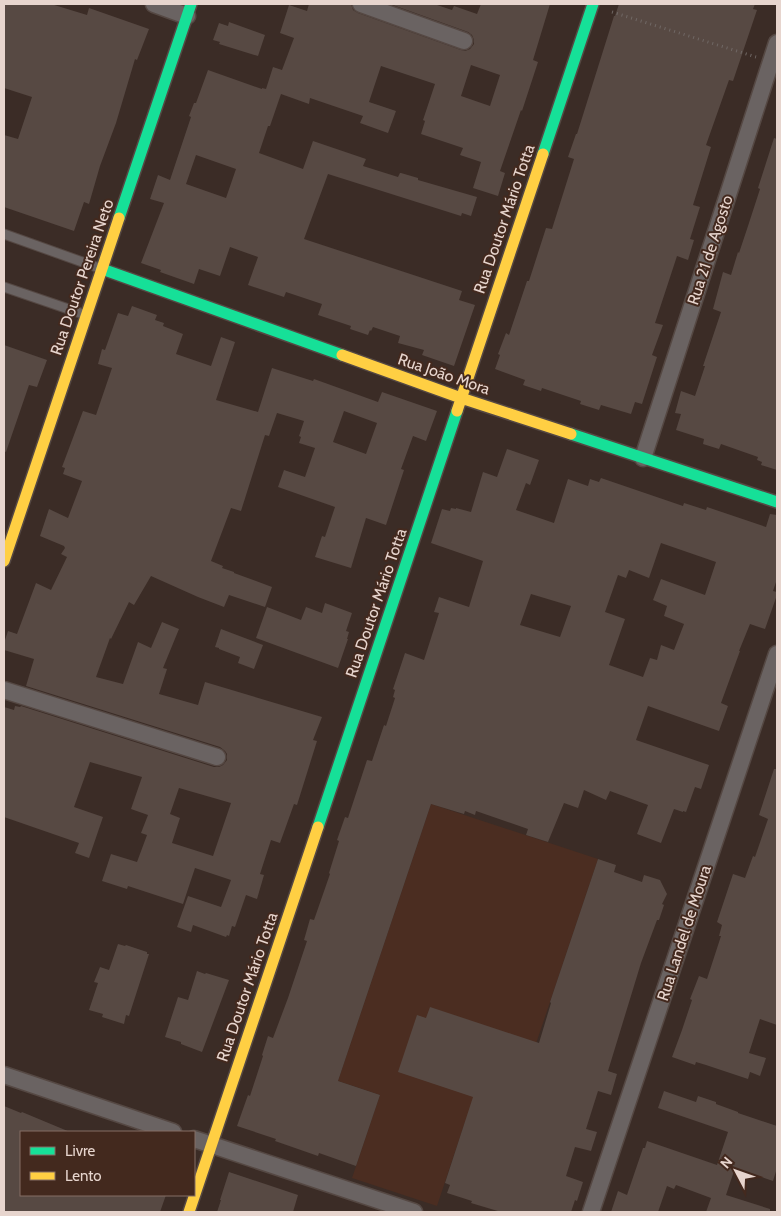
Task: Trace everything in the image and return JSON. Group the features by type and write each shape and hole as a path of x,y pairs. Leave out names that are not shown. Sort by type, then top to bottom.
{"street":[{"path":"154,4 189,10"},
{"path":"361,4 464,41"},
{"name":"Rua Doutor Mário Totta","path":"195,1194 593,5"},
{"name":"Rua Doutor Pereira Neto","path":"4,561 189,10"},
{"name":"Rua 21 de Agosto","path":"643,458 777,43"},
{"name":"Rua João Mora","path":"102,269 461,398 777,502"},
{"name":"Rua Landel de Moura","path":"591,1212 777,654"},
{"path":"4,690 217,757"},
{"path":"4,1075 170,1131"},
{"path":"195,1139 414,1212"},
{"name":"Rua Doutor Mário Totta","path":"189,1212 194,1196"}],"lane":[{"path":"4,234 102,269"},
{"path":"4,287 87,315"}],"path":[{"path":"593,5 771,62"}],"shaded area":[{"path":"431,804 598,859 505,1136 465,1122 437,1206 352,1178 380,1095 338,1081"}],"building":[{"path":"4,4 51,4 87,15 89,8 149,29 137,60 135,59 89,204 84,202 74,231 4,207 4,135 18,139 32,97 4,88"},
{"path":"309,4 351,4 353,10 358,13 465,51 474,44 472,35 468,32 390,4 434,4 452,10 454,6 477,14 481,4 550,4 533,60 538,62 500,171 505,173 498,196 473,188 481,162 460,155 463,148 421,134 425,121 423,120 435,84 381,66 369,102 396,111 388,133 360,123 363,116 310,98 309,104 281,94 259,153 303,169 313,141 366,159 363,166 398,177 401,173 418,178 418,180 477,197 471,216 462,213 461,216 328,174 304,239 462,291 459,300 475,305 454,366 422,355 424,350 398,343 400,336 373,327 368,335 350,329 351,326 318,315 322,304 286,292 284,297 248,285 258,257 230,247 220,276 199,269 194,284 141,263 164,203 150,199 158,175 170,180 191,117 189,116 194,103 196,103 208,70 266,89 273,67 282,70 294,38 280,33 289,5 307,11","holes":["471,65 500,75 490,106 461,96","196,155 236,169 226,198 186,184"]},
{"path":"619,4 755,4 753,9 757,10 733,81 729,80 706,145 711,147 693,205 700,207 690,239 694,240 688,260 677,256 655,323 663,325 652,355 657,357 642,404 635,402 631,414 601,405 599,410 580,404 581,401 542,388 541,391 523,385 525,380 495,369 500,355 498,354 506,333 509,335 546,228 552,229 574,159 568,157"},
{"path":"229,22 265,35 258,56 219,44 220,42 213,40 219,23 228,26"},
{"path":"774,138 777,139 777,470 761,465 762,462 757,460 758,457 721,444 719,449 703,444 704,439 676,430 681,414 675,413 681,391 695,396 721,312 713,309 723,272 731,275 760,189 758,188"},
{"path":"132,306 157,315 155,320 164,323 163,326 183,334 176,354 211,366 221,337 235,342 216,400 258,412 272,368 313,381 314,379 378,402 382,392 437,411 426,441 413,436 401,469 404,470 386,525 366,518 351,568 315,557 322,536 325,537 335,507 278,487 284,470 305,477 315,448 299,443 301,437 299,436 304,421 277,413 269,436 265,435 241,511 231,508 211,561 223,566 222,568 272,587 265,607 229,595 224,607 151,576 134,605 129,602 110,638 96,677 123,684 138,642 151,648 162,622 179,629 163,668 167,669 159,694 198,705 205,682 322,717 313,740 317,741 297,805 294,804 280,843 271,840 260,874 264,875 257,899 246,895 235,927 232,926 229,936 227,935 226,937 193,925 191,932 177,927 188,896 221,907 231,880 195,868 183,904 128,886 127,889 102,881 111,854 137,862 147,835 141,833 148,815 131,809 142,777 90,762 74,807 103,817 89,858 75,853 79,843 4,817 4,707 14,710 15,706 21,706 214,767 223,765 227,760 227,754 220,747 26,686 34,659 4,650 8,631 17,634 36,583 51,590 67,557 61,554 65,548 64,546 40,536 49,509 68,518 82,481 63,474 65,468 62,467 83,411 96,415 112,368 98,364 102,349 105,350 118,313 128,316","holes":["344,411 377,423 366,454 333,442","179,788 231,803 213,856 172,843 180,818 170,814"]},
{"path":"4,345 47,360 37,387 29,385 6,452 4,451"},
{"path":"507,449 539,460 530,485 526,483 516,510 554,523 568,479 588,486 590,479 599,482 601,478 683,506 684,503 706,510 707,507 766,527 770,514 777,515 777,579 773,591 777,592 777,595 765,629 750,624 721,703 728,706 719,731 648,706 636,740 709,765 701,789 695,787 686,812 674,809 661,843 637,834 648,805 610,791 606,800 584,790 578,808 564,803 548,842 526,835 528,829 476,811 475,815 465,811 464,814 431,804 338,1081 380,1095 356,1166 319,1153 318,1156 237,1126 248,1095 250,1096 268,1036 273,1038 288,998 307,941 304,940 310,919 314,920 330,874 339,841 337,840 345,817 348,818 367,760 372,761 384,725 386,726 395,698 393,697 395,690 393,689 405,653 424,660 439,613 434,612 439,597 469,607 483,561 431,543 442,509 450,511 451,508 456,508 471,512 483,472 497,477","holes":["661,543 716,562 705,595 661,579 653,600 667,606 664,616 684,624 674,650 661,645 657,660 650,658 643,677 609,665 625,619 605,612 618,575 626,578 629,570 649,578","531,594 571,606 560,637 520,625"]},
{"path":"325,603 352,613 346,631 349,632 348,639 338,668 256,638 267,607 301,620 306,607 322,613"},
{"path":"221,629 263,645 254,669 238,663 240,657 215,647"},
{"path":"774,769 777,769 777,1025 760,1019 749,1053 766,1058 760,1076 750,1072 748,1079 696,1062 695,1065 672,1057 699,976 707,979 721,936 719,936 722,925 717,922 733,874 745,878 753,856 755,857 768,819 759,815"},
{"path":"598,859 616,865 614,872 642,882 644,875 660,880 667,894 662,904 664,905 659,920 657,920 641,963 608,1071 617,1074 611,1095 598,1091 586,1129 597,1132 591,1151 575,1147 566,1176 583,1182 577,1201 575,1200 571,1212 501,1212 471,1203 472,1201 447,1193 450,1185 445,1183 473,1097 398,1072 417,1015 426,1018 430,1007 539,1043 550,1002"},
{"path":"118,944 126,945 149,954 129,1016 126,1015 124,1024 102,1017 103,1014 89,1010 98,983 94,982 100,967 109,970"},
{"path":"197,971 229,980 202,1052 165,1037 178,997 188,1000"},
{"path":"664,1091 696,1102 698,1096 716,1102 716,1104 738,1113 777,1126 777,1168 773,1181 735,1168 726,1195 770,1209 770,1212 706,1212 711,1198 676,1185 674,1189 667,1186 658,1212 611,1212 618,1191 627,1195 647,1141 717,1165 728,1132 658,1108"},
{"path":"4,1106 68,1131 20,1131 20,1196 166,1196 160,1212 4,1212"},
{"path":"229,1172 298,1195 293,1212 217,1212"}],"traffic: fast":[{"path":"119,218 191,4"},
{"path":"543,154 593,4"},
{"path":"102,269 342,355"},
{"path":"318,827 457,411"},
{"path":"571,434 777,502"}],"traffic: slow":[{"path":"457,411 543,154"},
{"path":"4,561 119,218"},
{"path":"342,355 461,398 571,434"},
{"path":"195,1194 318,827"},
{"path":"189,1212 194,1196"}]}
